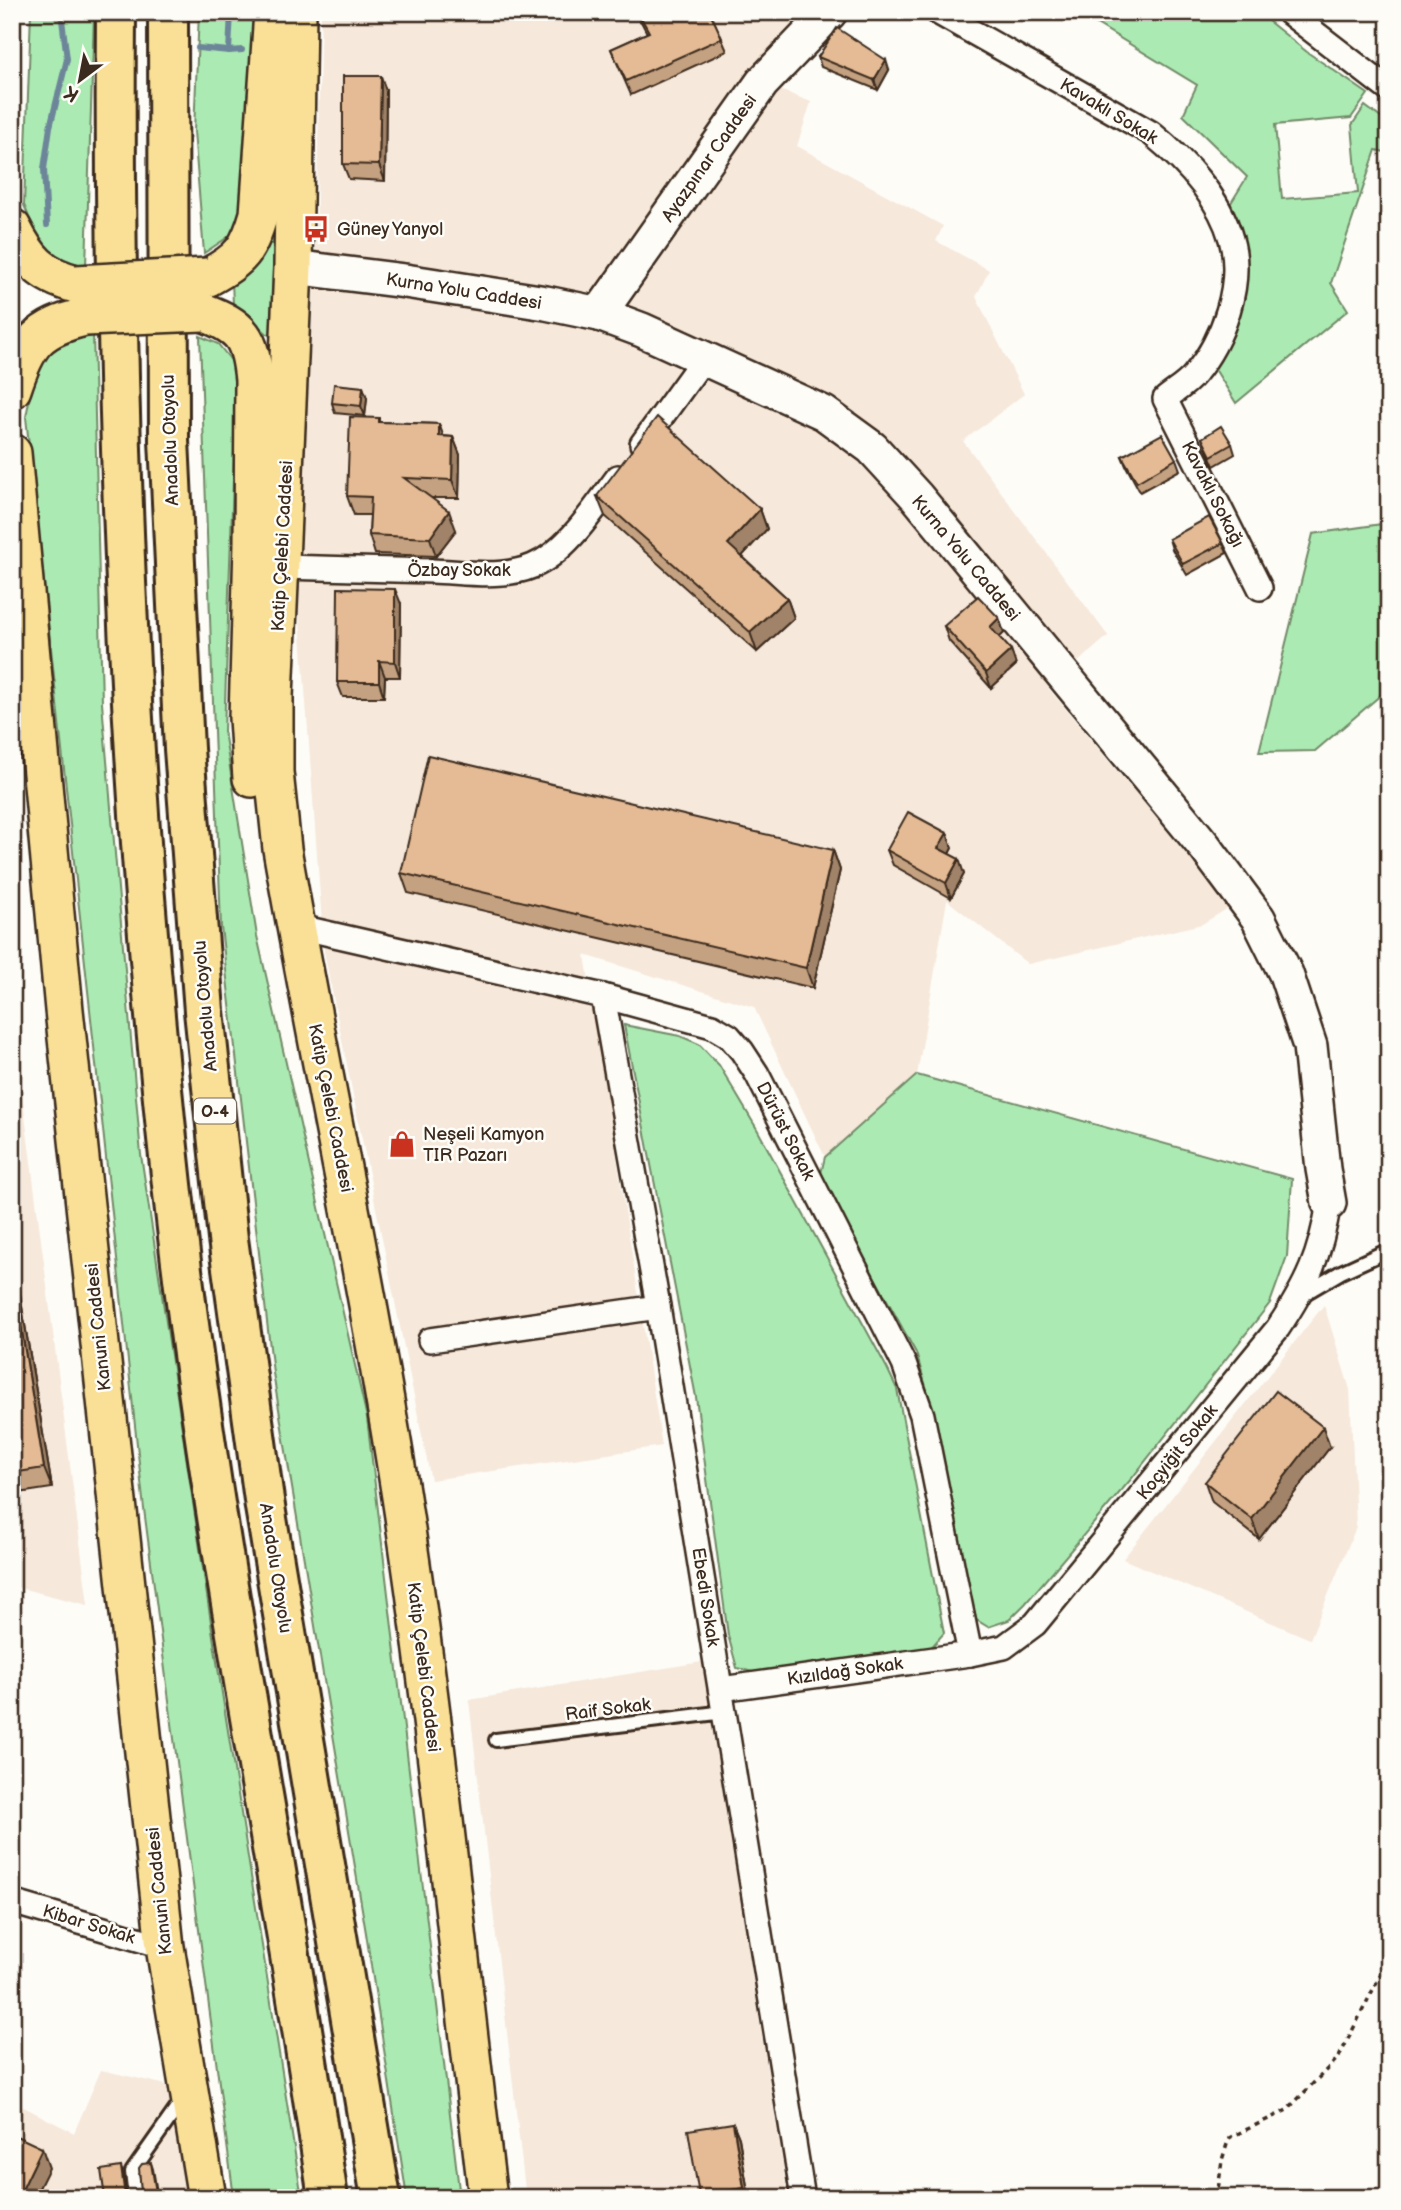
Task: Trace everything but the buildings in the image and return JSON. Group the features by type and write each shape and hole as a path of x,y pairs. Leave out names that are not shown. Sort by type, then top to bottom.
{"highway":[{"path":"116,12 115,199 119,451 132,722 156,1029 178,1237 212,1494 328,2198"},
{"name":"Anadolu Otoyolu","path":"168,12 169,440 184,748 204,1011 228,1239 265,1507 381,2198"}],"main road":[{"path":"12,389 30,346 45,330 65,321 81,300 208,277 230,266 243,253 253,236 259,214 273,12"},
{"name":"Katip Çelebi Caddesi","path":"298,12 293,267 274,697 274,772 282,849 295,926 378,1349 429,1695 488,2198"},
{"path":"12,228 37,266 56,278 81,300 203,313 226,321 244,338 251,356 254,380 254,544 248,718 257,848 289,1004 378,1349"},
{"name":"Kanuni Caddesi","path":"12,453 64,1010 165,1947 206,2198"}],"street":[{"name":"Ayazpınar Caddesi","path":"599,314 762,83 830,12"},
{"name":"Kavaklı Sokak","path":"937,12 1151,133 1176,153 1220,213 1231,238 1235,258 1228,313 1213,348 1194,376 1165,399"},
{"path":"1287,12 1389,90"},
{"name":"Kurna Yolu Caddesi","path":"293,267 418,283 599,314 824,413 872,448 917,497 1234,883 1258,918 1274,947 1301,1015 1310,1046 1329,1203"},
{"name":"Özbay Sokak","path":"281,567 499,573 533,566 554,552 579,527 704,358"},
{"name":"Kavaklı Sokağı","path":"1165,399 1260,589"},
{"name":"Dürüst Sokak","path":"295,926 603,996 712,1026 729,1036 757,1074 895,1343 911,1382 922,1415 970,1654"},
{"name":"Ebedi Sokak","path":"603,996 659,1307 803,2198"},
{"name":"Koçyiğit Sokak","path":"970,1654 1004,1647 1035,1624 1278,1328 1298,1298 1317,1257 1329,1203"},
{"path":"430,1340 659,1307"},
{"name":"Kızıldağ Sokak","path":"721,1689 970,1654"},
{"name":"Kibar Sokak","path":"12,1902 165,1947"}],"lane":[{"path":"1298,1298 1341,1272 1389,1250"},
{"name":"Raif Sokak","path":"496,1740 724,1712"},
{"path":"135,2198 131,2172 188,2092"}],"path":[{"path":"1217,2198 1222,2160 1229,2138 1287,2110 1339,2057 1389,1958"}],"shaded area":[{"path":"321,12 822,12 754,80 811,102 797,146 943,226 936,241 989,270 976,297 1024,394 963,441 1108,636 1048,688 1230,907 1202,924 1028,964 947,900 916,1081 825,1157 754,1007 585,955 662,1446 431,1480 324,951 298,592 316,238"},
{"path":"12,990 17,1054 88,1605 12,1586"},
{"path":"1324,1305 1350,1390 1356,1527 1310,1639 1123,1559"},
{"path":"702,1662 788,2198 526,2198 469,1700"},
{"path":"101,2070 175,2087 192,2198 12,2198 12,2101 74,2133"}],"green space":[{"path":"31,12 94,12 86,266 45,256 24,205"},
{"path":"199,12 256,12 245,201 231,235 204,253 194,131"},
{"path":"1077,12 1257,12 1307,52 1368,94 1351,118 1275,125 1282,199 1358,193 1352,125 1365,106 1389,124 1389,153 1376,150 1331,283 1348,310 1236,403 1210,361 1224,346 1226,211 1247,177 1183,115 1197,85"},
{"path":"274,236 271,337 233,304 232,281"},
{"path":"93,333 102,703 141,1155 215,1649 302,2198 234,2198 144,1509 26,417 35,369 54,349"},
{"path":"200,336 218,344 237,368 224,731 257,936 367,1418 460,2198 407,2198 273,1373 221,927"},
{"path":"1389,523 1389,688 1315,751 1259,752 1313,534"},
{"path":"624,1025 680,1036 699,1044 719,1065 757,1129 887,1368 897,1389 944,1633 929,1650 753,1672 737,1668 728,1635 696,1397"},
{"path":"917,1075 1292,1179 1287,1256 1270,1303 1132,1478 1025,1604 1009,1620 988,1627 975,1619 929,1397 916,1353 820,1177 825,1157"}],"waterway":[{"path":"47,225 44,169 50,127 67,59 61,12"},
{"path":"229,51 231,12"},
{"path":"198,48 242,50"}],"place":[{"name":"Güney Yanyol","path":"316,229"},
{"name":"Neşeli Kamyon TIR Pazarı","path":"402,1144"}]}
